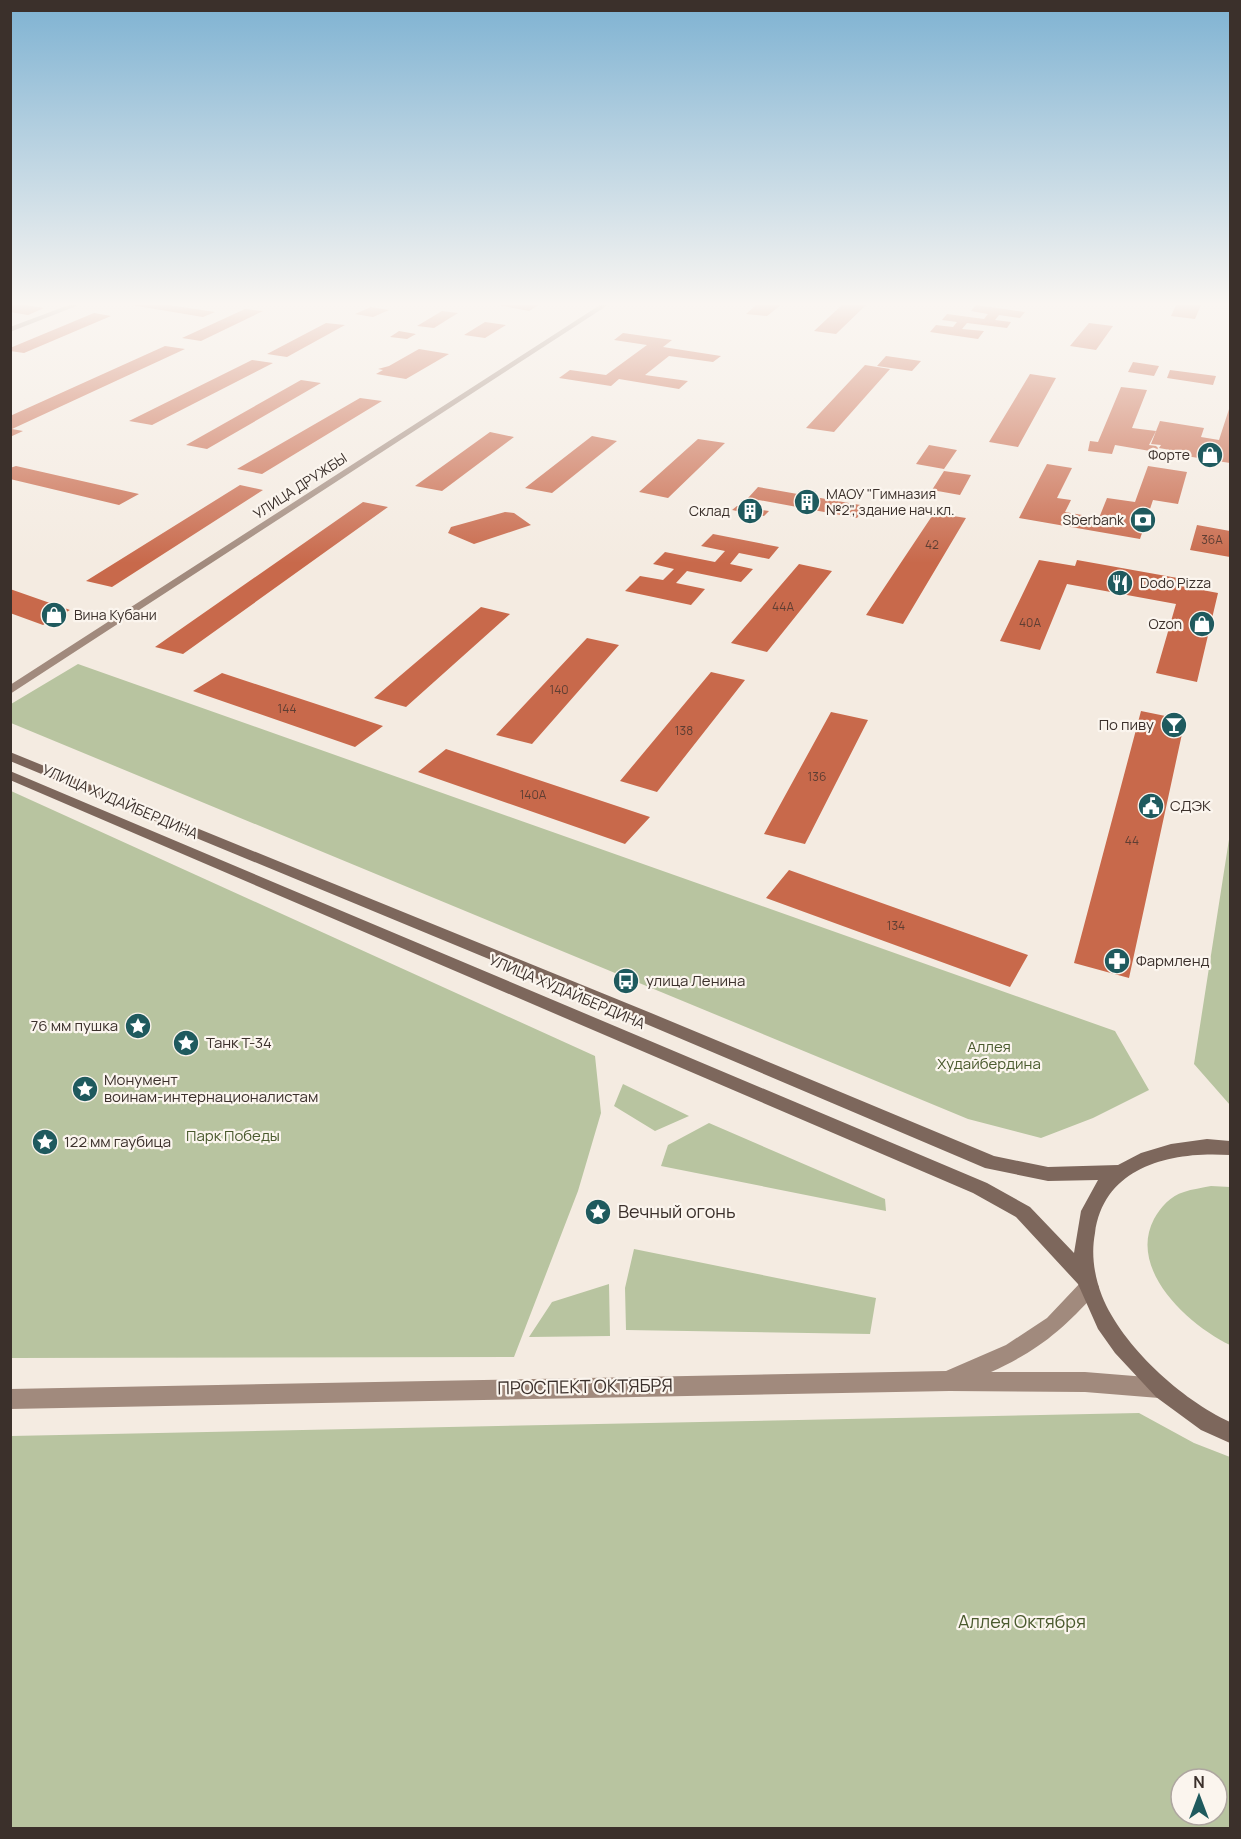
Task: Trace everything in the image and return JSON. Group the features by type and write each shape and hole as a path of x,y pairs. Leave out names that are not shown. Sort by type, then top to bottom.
{"main road":[{"name":"УЛИЦА ДРУЖБЫ","path":"10,692 473,391"},
{"name":"УЛИЦА ХУДАЙБЕРДИНА","path":"10,756 645,1017 991,1163 1048,1174 1119,1172"},
{"name":"УЛИЦА ХУДАЙБЕРДИНА","path":"10,775 981,1188 1023,1212 1088,1283"},
{"path":"1230,1148 1217,1146 1159,1152 1119,1172 1093,1199 1082,1244 1088,1283 1110,1331 1159,1388 1186,1410 1230,1433"},
{"path":"949,1381 1013,1352 1054,1324 1088,1283"},
{"name":"ПРОСПЕКТ ОКТЯБРЯ","path":"10,1399 949,1381 1086,1382 1159,1388"}],"green space":[{"name":"Аллея Худайбердина","path":"78,664 1115,1031 1149,1090 1093,1118 1041,1138 968,1119 11,723 11,704"},
{"name":"Парк Победы","path":"11,791 595,1056 601,1113 578,1191 514,1357 11,1358"},
{"path":"1230,833 1230,1105 1194,1064"},
{"path":"623,1084 689,1116 655,1131 614,1106"},
{"path":"709,1123 885,1199 886,1211 661,1166 668,1145"},
{"path":"1211,1186 1230,1187 1230,1345 1197,1324 1181,1310 1167,1294 1149,1258 1148,1238 1154,1219 1163,1206 1179,1194"},
{"path":"634,1249 876,1298 870,1334 626,1330 625,1288"},
{"path":"609,1284 610,1336 529,1337 552,1302"},
{"name":"Аллея Октября","path":"1139,1413 1194,1443 1230,1457 1230,1828 11,1828 11,1436"}],"building":[{"path":"66,391 95,391 12,429 23,431 10,437 10,416"},
{"path":"190,391 219,391 152,425 129,421"},
{"path":"282,391 307,391 207,449 186,445"},
{"path":"841,391 871,391 834,432 806,428"},
{"path":"1020,391 1049,391 1018,447 989,442"},
{"path":"1119,391 1147,391 1132,428 1156,431 1149,445 1158,448 1156,452 1115,445 1112,454 1088,451 1090,441 1098,442"},
{"path":"360,398 382,401 262,474 237,469"},
{"path":"1230,406 1230,463 1186,456 1187,453 1159,448 1161,445 1151,444 1160,421 1204,428 1201,437 1219,440"},
{"path":"490,432 514,437 442,491 415,486"},
{"path":"592,436 617,441 552,493 525,488"},
{"path":"698,439 725,443 668,498 639,492"},
{"path":"929,445 957,450 944,469 916,464"},
{"path":"1047,464 1072,468 1057,498 1071,500 1065,512 1099,518 1107,498 1135,502 1148,466 1187,472 1178,504 1153,500 1140,539 1019,518"},
{"path":"16,466 139,494 119,505 10,479 10,468"},
{"path":"944,471 971,475 960,495 932,490"},
{"path":"240,485 263,490 112,587 86,581"},
{"name":"МАОУ \"Гимназия №2\", здание нач.кл.","path":"758,487 866,506 857,518 748,498"},
{"path":"363,502 388,507 183,654 155,647"},
{"name":"Склад","path":"737,506 769,511 764,516 732,510"},
{"path":"505,512 514,513 531,525 474,544 448,533 451,527"},
{"path":"934,513 966,518 903,624 866,615"},
{"path":"1197,525 1230,531 1230,557 1190,550"},
{"path":"713,534 779,547 769,559 739,553 730,564 753,569 741,582 687,571 676,583 705,589 691,605 625,591 640,576 663,580 674,569 653,564 665,552 715,562 725,551 701,546"},
{"path":"1039,560 1075,566 1077,560 1183,579 1181,586 1218,593 1197,682 1156,673 1176,604 1067,584 1040,650 1000,641"},
{"path":"799,564 832,571 767,652 731,643"},
{"path":"10,589 70,610 43,625 10,613"},
{"path":"481,607 510,614 406,707 374,698"},
{"path":"587,638 619,645 532,744 496,735"},
{"path":"711,672 745,680 657,792 620,781"},
{"path":"222,673 383,726 355,747 193,691"},
{"path":"1141,711 1185,720 1129,978 1074,963"},
{"path":"831,712 868,720 805,844 764,834"},
{"path":"446,749 650,817 625,844 418,772"},
{"path":"789,870 1028,955 1010,987 766,898"}],"place":[{"name":"Форте","path":"1210,455"},
{"name":"МАОУ \"Гимназия №2\", здание нач.кл.","path":"807,502"},
{"name":"Склад","path":"750,511"},
{"name":"Sberbank","path":"1143,520"},
{"name":"Dodo Pizza","path":"1120,583"},
{"name":"Вина Кубани","path":"54,615"},
{"name":"Ozon","path":"1202,624"},
{"name":"По пиву","path":"1174,725"},
{"name":"СДЭК","path":"1151,806"},
{"name":"Фармленд","path":"1117,961"},
{"name":"улица Ленина","path":"626,981"},
{"name":"76 мм пушка","path":"138,1026"},
{"name":"Танк Т-34","path":"186,1043"},
{"name":"Монумент воинам-интернационалистам","path":"85,1089"},
{"name":"122 мм гаубица","path":"45,1142"},
{"name":"Вечный огонь","path":"598,1212"}]}
